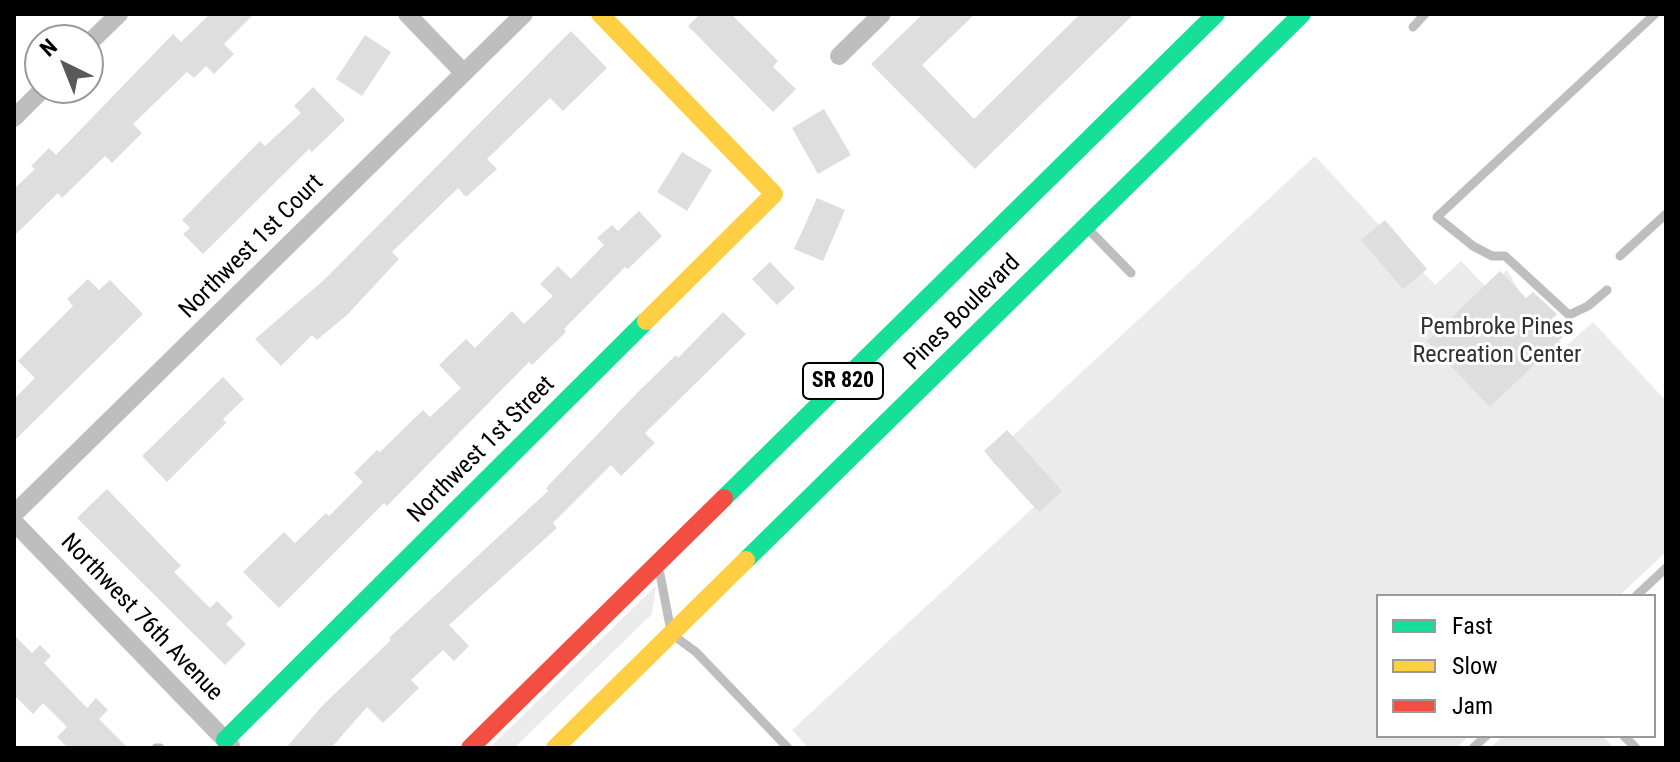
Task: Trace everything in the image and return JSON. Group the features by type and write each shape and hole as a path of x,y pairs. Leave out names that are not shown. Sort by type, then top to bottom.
{"main road":[{"name":"Northwest 1st Street","path":"229,744 774,194 600,14"},
{"name":"Pines Boulevard","path":"470,748 1216,14"},
{"name":"Pines Boulevard","path":"555,748 1302,14"}],"street":[{"path":"104,29 119,14"},
{"path":"407,14 463,72"},
{"name":"Northwest 1st Court","path":"14,514 524,14"},
{"path":"839,56 882,14"},
{"name":"Northwest 76th Avenue","path":"14,522 229,744"}],"lane":[{"path":"1413,27 1425,14"},
{"path":"1607,290 1588,306 1569,315 1505,256 1492,256 1473,246 1437,217 1655,14"},
{"path":"1620,256 1666,214"},
{"path":"1086,226 1131,273"},
{"path":"659,562 662,598 672,633 696,652 788,748"},
{"path":"1638,594 1666,568"}],"green space":[{"path":"1315,156 1435,285 1461,261 1487,288 1507,270 1529,308 1565,347 1593,322 1666,401 1666,552 1621,594 1376,594 1376,738 1467,738 1456,748 808,748 792,730 1034,507 989,458"},
{"path":"656,586 652,614 514,748 489,748"},
{"path":"1501,738 1605,738 1614,748 1490,748"}],"building":[{"path":"210,14 254,14 224,44 234,54 214,74 206,66 194,78 187,72 133,124 142,133 112,163 105,156 62,198 58,193 14,236 14,189 35,169 31,166 49,148 56,155 173,34 181,42"},
{"path":"700,14 731,14 778,61 773,67 796,89 773,112 688,26"},
{"path":"923,14 975,14 922,65 974,119 1080,14 1134,14 975,169 871,64"},
{"path":"571,31 607,68 563,111 550,98 487,159 497,169 466,197 458,188 392,252 399,259 347,315 317,340 312,335 281,366 255,339 325,279"},
{"path":"365,35 391,52 362,96 336,79"},
{"path":"313,87 345,120 312,152 309,149 203,254 183,234 190,228 182,220 260,141 265,146 301,113 294,106"},
{"path":"824,109 851,155 818,174 792,128"},
{"path":"682,152 712,170 687,211 657,192"},
{"path":"817,198 845,210 823,261 794,249"},
{"path":"639,211 662,236 628,269 625,267 564,329 566,332 532,365 529,362 387,506 384,503 279,608 243,572 284,532 295,543 326,513 329,516 363,482 354,473 377,450 380,452 423,410 430,417 461,388 439,365 466,339 475,348 512,311 524,324 553,296 540,284 558,266 571,279 604,245 597,238 612,225 618,231"},
{"path":"1385,220 1427,269 1403,289 1361,240"},
{"path":"770,262 795,288 777,305 752,279"},
{"name":"Pembroke Pines Recreation Center","path":"1500,271 1526,298 1533,292 1557,314 1549,322 1563,337 1490,407 1427,341"},
{"path":"88,279 99,290 110,280 143,314 14,441 14,399 35,378 18,361 73,306 67,299"},
{"path":"723,312 746,334 645,433 655,443 621,476 611,465 553,523 557,528 449,625 469,646 454,661 443,650 411,680 419,688 383,723 367,707 331,748 286,748 322,706 391,640 389,638 548,491 546,488 638,392 676,355 678,358"},
{"path":"223,377 244,399 223,419 226,423 167,482 142,456"},
{"path":"1007,430 1062,491 1039,512 984,451"},
{"path":"107,489 181,566 174,572 210,608 217,601 233,617 226,624 246,644 225,665 77,518"},
{"path":"14,635 32,653 40,645 51,656 44,663 87,708 96,698 108,710 99,719 128,748 68,748 57,737 67,727 43,703 33,714 14,695"}],"traffic: fast":[{"path":"724,498 1216,14"},
{"path":"746,560 1302,14"},
{"path":"225,740 646,321"}],"traffic: slow":[{"path":"600,14 774,194 646,321"},
{"path":"555,748 746,560"}],"traffic: jam":[{"path":"470,748 724,498"}]}
